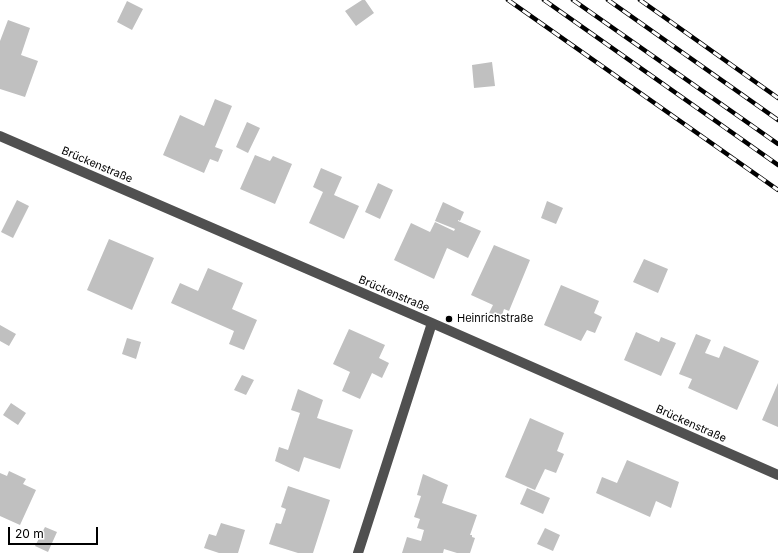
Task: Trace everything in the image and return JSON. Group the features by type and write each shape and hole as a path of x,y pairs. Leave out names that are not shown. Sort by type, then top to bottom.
{"street":[{"name":"Brückenstraße","path":"0,136 432,323 778,476"},
{"path":"358,553 432,323"}],"building":[{"path":"362,0 365,0 374,13 356,26 345,11"},
{"path":"127,1 143,9 132,30 117,22"},
{"path":"8,20 30,28 21,55 38,61 25,97 0,89 0,41"},
{"path":"492,62 495,86 474,88 472,65"},
{"path":"215,99 232,106 215,147 223,150 218,162 210,159 204,173 163,155 180,115 204,126"},
{"path":"247,122 260,128 248,153 236,147"},
{"path":"255,155 270,161 273,156 292,164 275,204 240,189"},
{"path":"321,168 342,177 334,195 359,206 344,239 309,223 323,192 313,187"},
{"path":"378,183 393,190 380,219 365,212"},
{"path":"17,200 29,206 13,238 1,232"},
{"path":"547,201 563,208 556,224 541,218"},
{"path":"443,202 464,212 460,221 458,221 481,231 468,258 447,248 434,279 394,260 411,223 430,232 435,222 454,231 455,229 435,221"},
{"path":"109,239 154,258 132,310 87,290"},
{"path":"494,245 530,260 509,311 504,309 501,318 489,313 493,305 471,295"},
{"path":"644,259 668,269 658,293 633,282"},
{"path":"208,268 243,283 232,309 257,320 244,350 229,344 234,331 171,303 180,283 198,291"},
{"path":"561,285 599,301 594,313 602,317 595,333 587,330 581,341 544,325"},
{"path":"0,325 16,334 9,346 0,341"},
{"path":"349,329 385,345 379,358 389,363 382,378 372,373 360,399 342,391 350,372 333,364"},
{"path":"636,332 659,342 661,337 676,343 661,376 624,360"},
{"path":"696,334 711,340 705,353 719,358 724,346 759,361 737,410 688,388 692,379 679,374"},
{"path":"127,338 141,342 136,359 122,354"},
{"path":"242,375 254,380 246,395 234,390"},
{"path":"778,383 778,427 762,420"},
{"path":"298,389 323,400 317,418 353,430 340,469 304,457 299,472 275,461 279,447 288,450 300,413 291,410"},
{"path":"11,403 26,413 18,425 3,415"},
{"path":"530,418 564,433 557,451 564,454 556,473 545,469 535,490 505,477"},
{"path":"627,460 679,482 671,508 656,501 650,517 596,493 602,477 617,483"},
{"path":"9,471 26,479 23,484 36,490 20,525 0,516 0,473 7,476"},
{"path":"423,474 448,485 442,503 477,515 470,535 475,538 470,553 457,553 444,549 443,553 402,553 407,537 421,541 424,530 417,528 420,519 414,517 421,496 417,495"},
{"path":"288,486 330,500 313,553 298,553 269,544 276,523 281,524 286,509 281,507"},
{"path":"527,488 550,498 543,514 520,504"},
{"path":"221,523 245,530 238,553 219,553 204,548 209,534 216,536"},
{"path":"45,527 57,532 48,552 35,546"},
{"path":"545,528 560,535 553,551 537,544"}],"railway":[{"path":"508,0 778,190"},
{"path":"544,0 778,165"},
{"path":"573,0 778,144"},
{"path":"608,0 778,120"},
{"path":"640,0 778,98"}],"place":[{"name":"Heinrichstraße","path":"449,319"}]}
